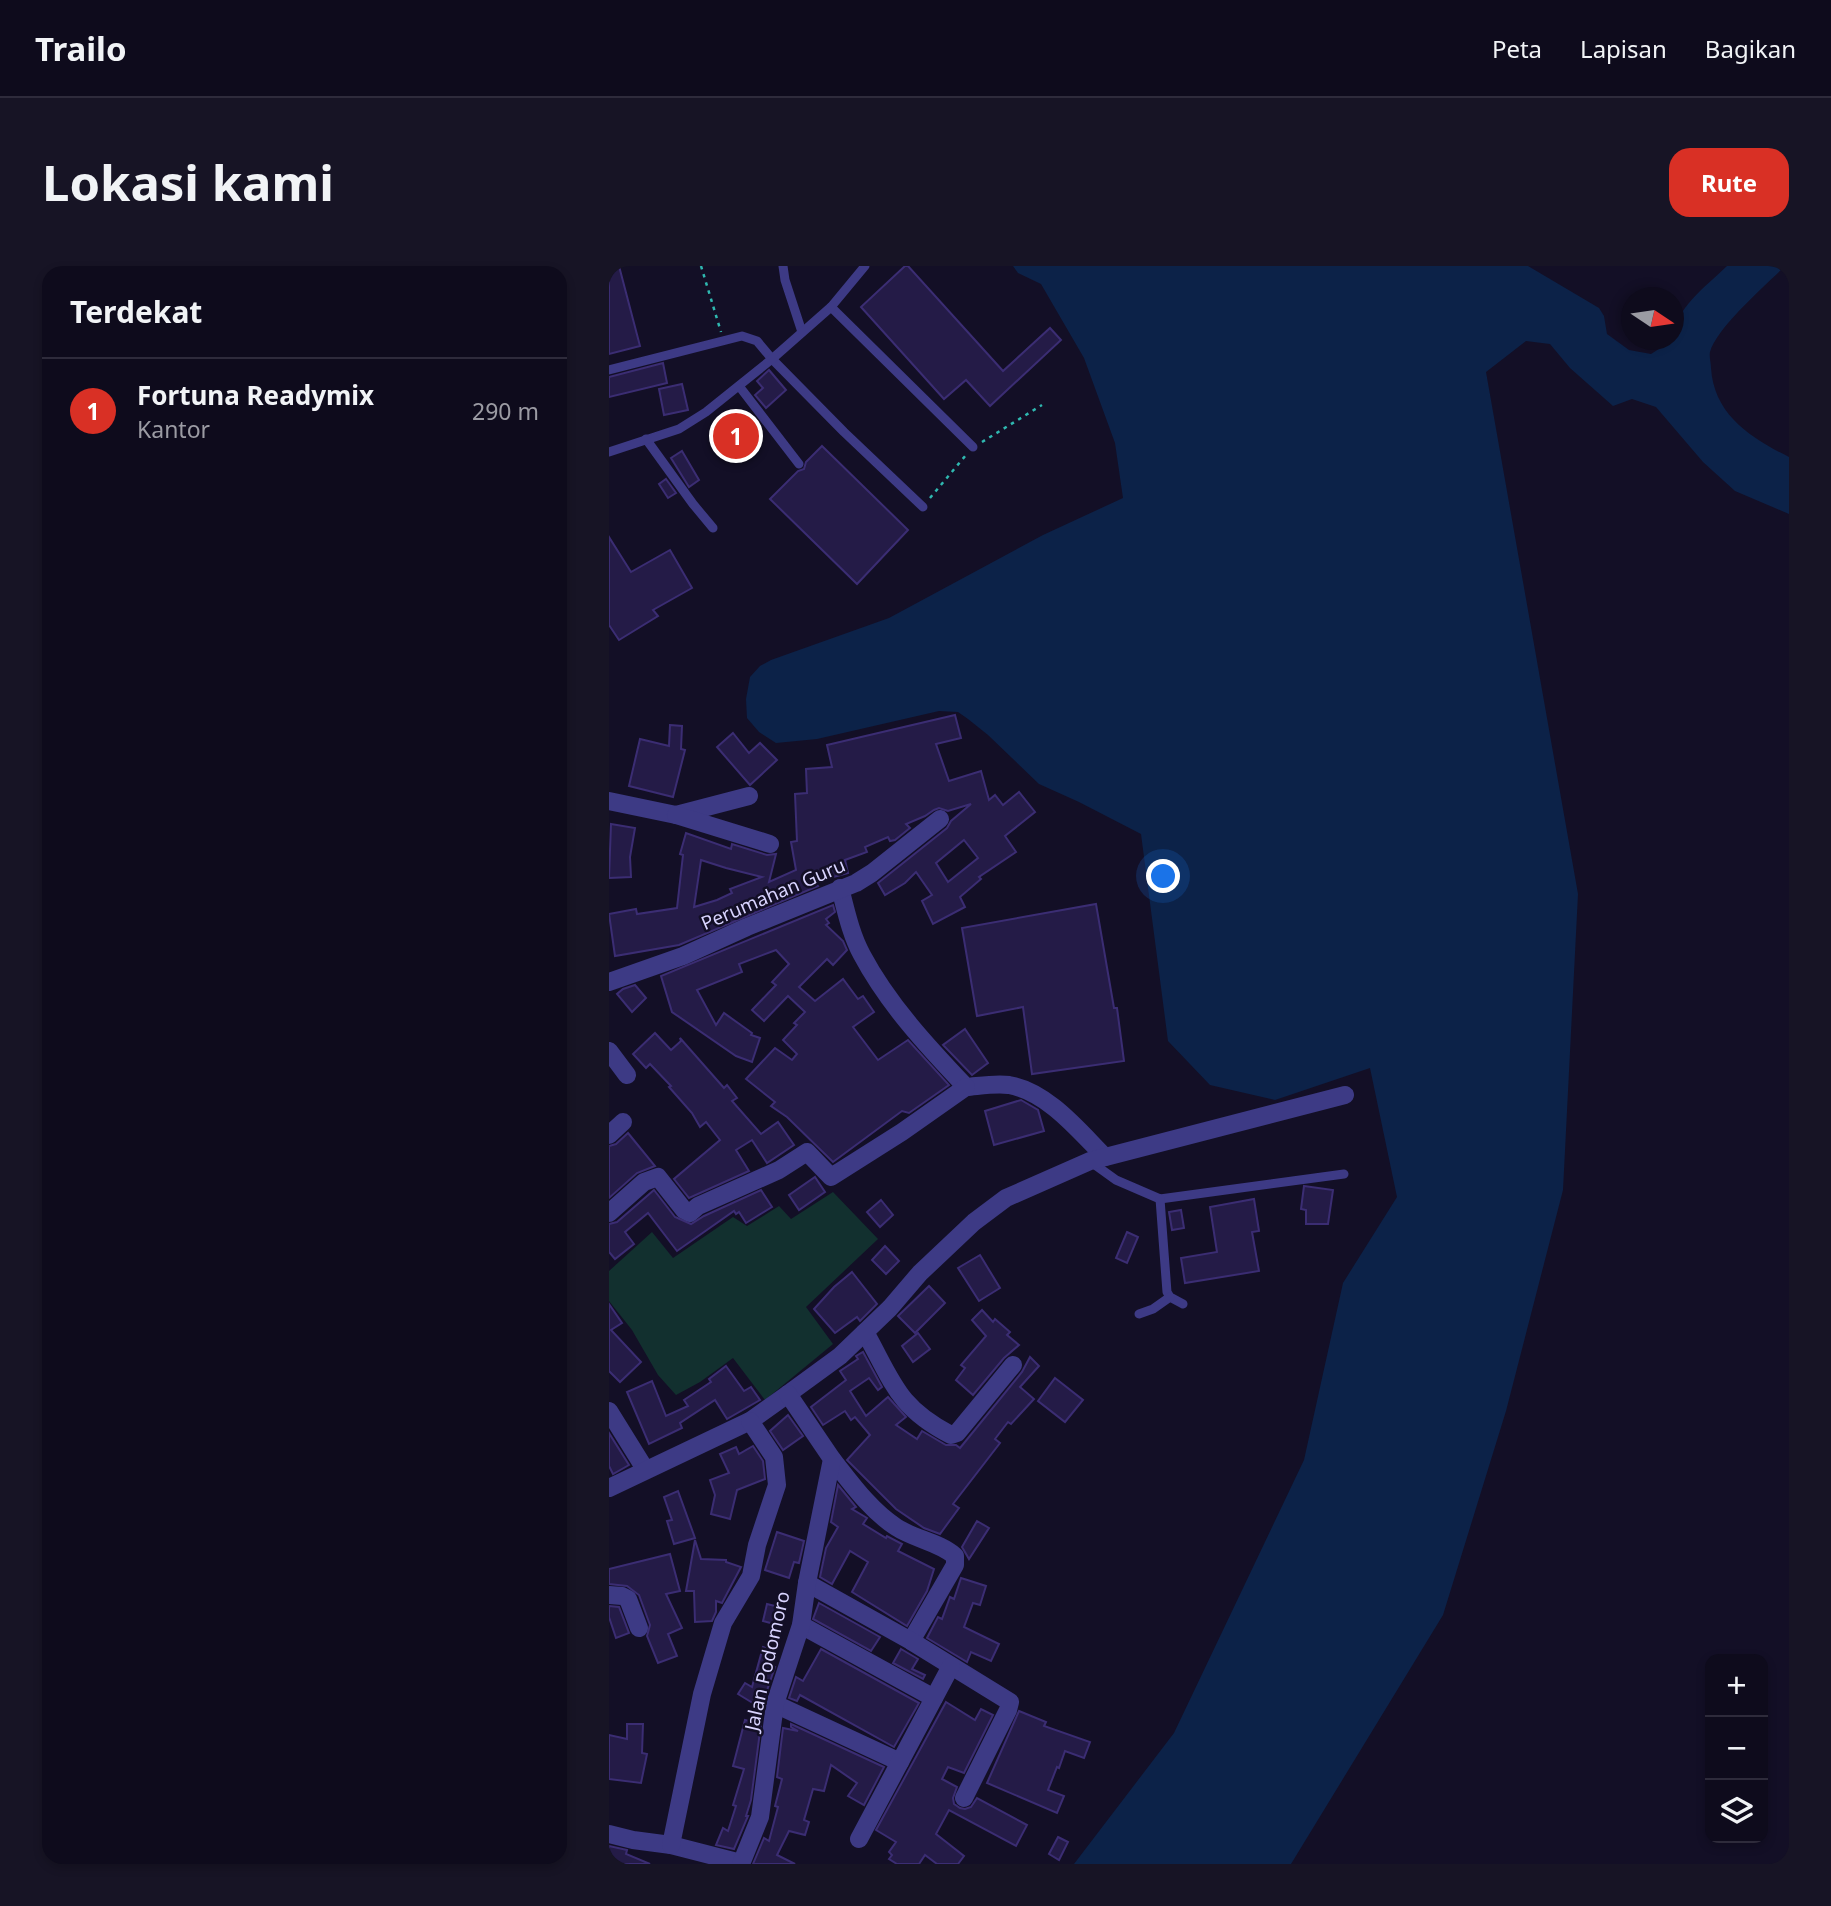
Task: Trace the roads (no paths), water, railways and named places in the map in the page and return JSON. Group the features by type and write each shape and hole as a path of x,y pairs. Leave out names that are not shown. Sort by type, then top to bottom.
{"street":[{"path":"676,815 749,796"},
{"path":"609,801 676,815 770,844"},
{"name":"Perumahan Guru","path":"609,982 683,956 872,873 940,819"},
{"path":"840,888 849,922 862,954 895,1005 965,1087"},
{"path":"609,1051 627,1075"},
{"path":"609,1213 645,1182 658,1177 684,1210 690,1213 698,1206 779,1170 807,1152 831,1177 902,1132 965,1087 1009,1085 1033,1094 1065,1118 1098,1159"},
{"path":"609,1488 750,1421 788,1394 840,1356 890,1308 920,1273 984,1214 1006,1198 1098,1159 1345,1095"},
{"path":"609,1135 623,1122"},
{"path":"865,1332 900,1397 912,1410 951,1434 957,1433 1013,1365"},
{"path":"788,1394 832,1459 869,1504 898,1528 955,1556 955,1565 911,1641"},
{"path":"609,1412 645,1469"},
{"path":"671,1845 702,1694 723,1623 751,1576 757,1545 777,1485 774,1457 750,1421"},
{"name":"Jalan Podomoro","path":"741,1864 760,1816 775,1704 801,1625 832,1459"},
{"path":"807,1583 911,1641 1008,1700 1010,1705 964,1798"},
{"path":"609,1595 628,1599 639,1628"},
{"path":"801,1625 934,1698"},
{"path":"859,1839 951,1666"},
{"path":"775,1704 900,1762"},
{"path":"609,1834 671,1845 741,1864"}],"lane":[{"path":"783,266 802,332"},
{"path":"609,452 679,429 706,412 831,307 865,266"},
{"path":"831,307 973,447"},
{"path":"609,370 742,336 757,341 772,359 923,507"},
{"path":"739,386 799,464"},
{"path":"646,439 713,528"},
{"path":"1098,1159 1116,1180 1160,1199 1345,1174"},
{"path":"1160,1199 1167,1292 1170,1297 1183,1304"},
{"path":"1139,1314 1153,1309 1170,1297"}],"water":[{"path":"1013,266 1528,266 1599,308 1604,316 1607,334 1621,344 1621,350 1651,354 1657,350 1684,350 1684,310 1727,266 1785,266 1732,319 1714,342 1710,355 1714,385 1727,412 1748,433 1789,457 1789,514 1735,491 1703,462 1656,407 1632,399 1613,406 1570,368 1550,344 1526,341 1486,372 1578,894 1563,1190 1506,1411 1443,1615 1291,1864 1074,1864 1174,1733 1304,1460 1343,1283 1397,1197 1370,1068 1275,1100 1210,1085 1168,1041 1141,834 1039,784 988,735 958,712 939,711 817,739 776,743 759,732 747,718 746,699 750,677 760,666 889,618 1043,535 1123,498 1115,443 1084,358 1041,284 1018,273"}],"place":[{"name":"Fortuna Readymix","path":"736,436"}]}
